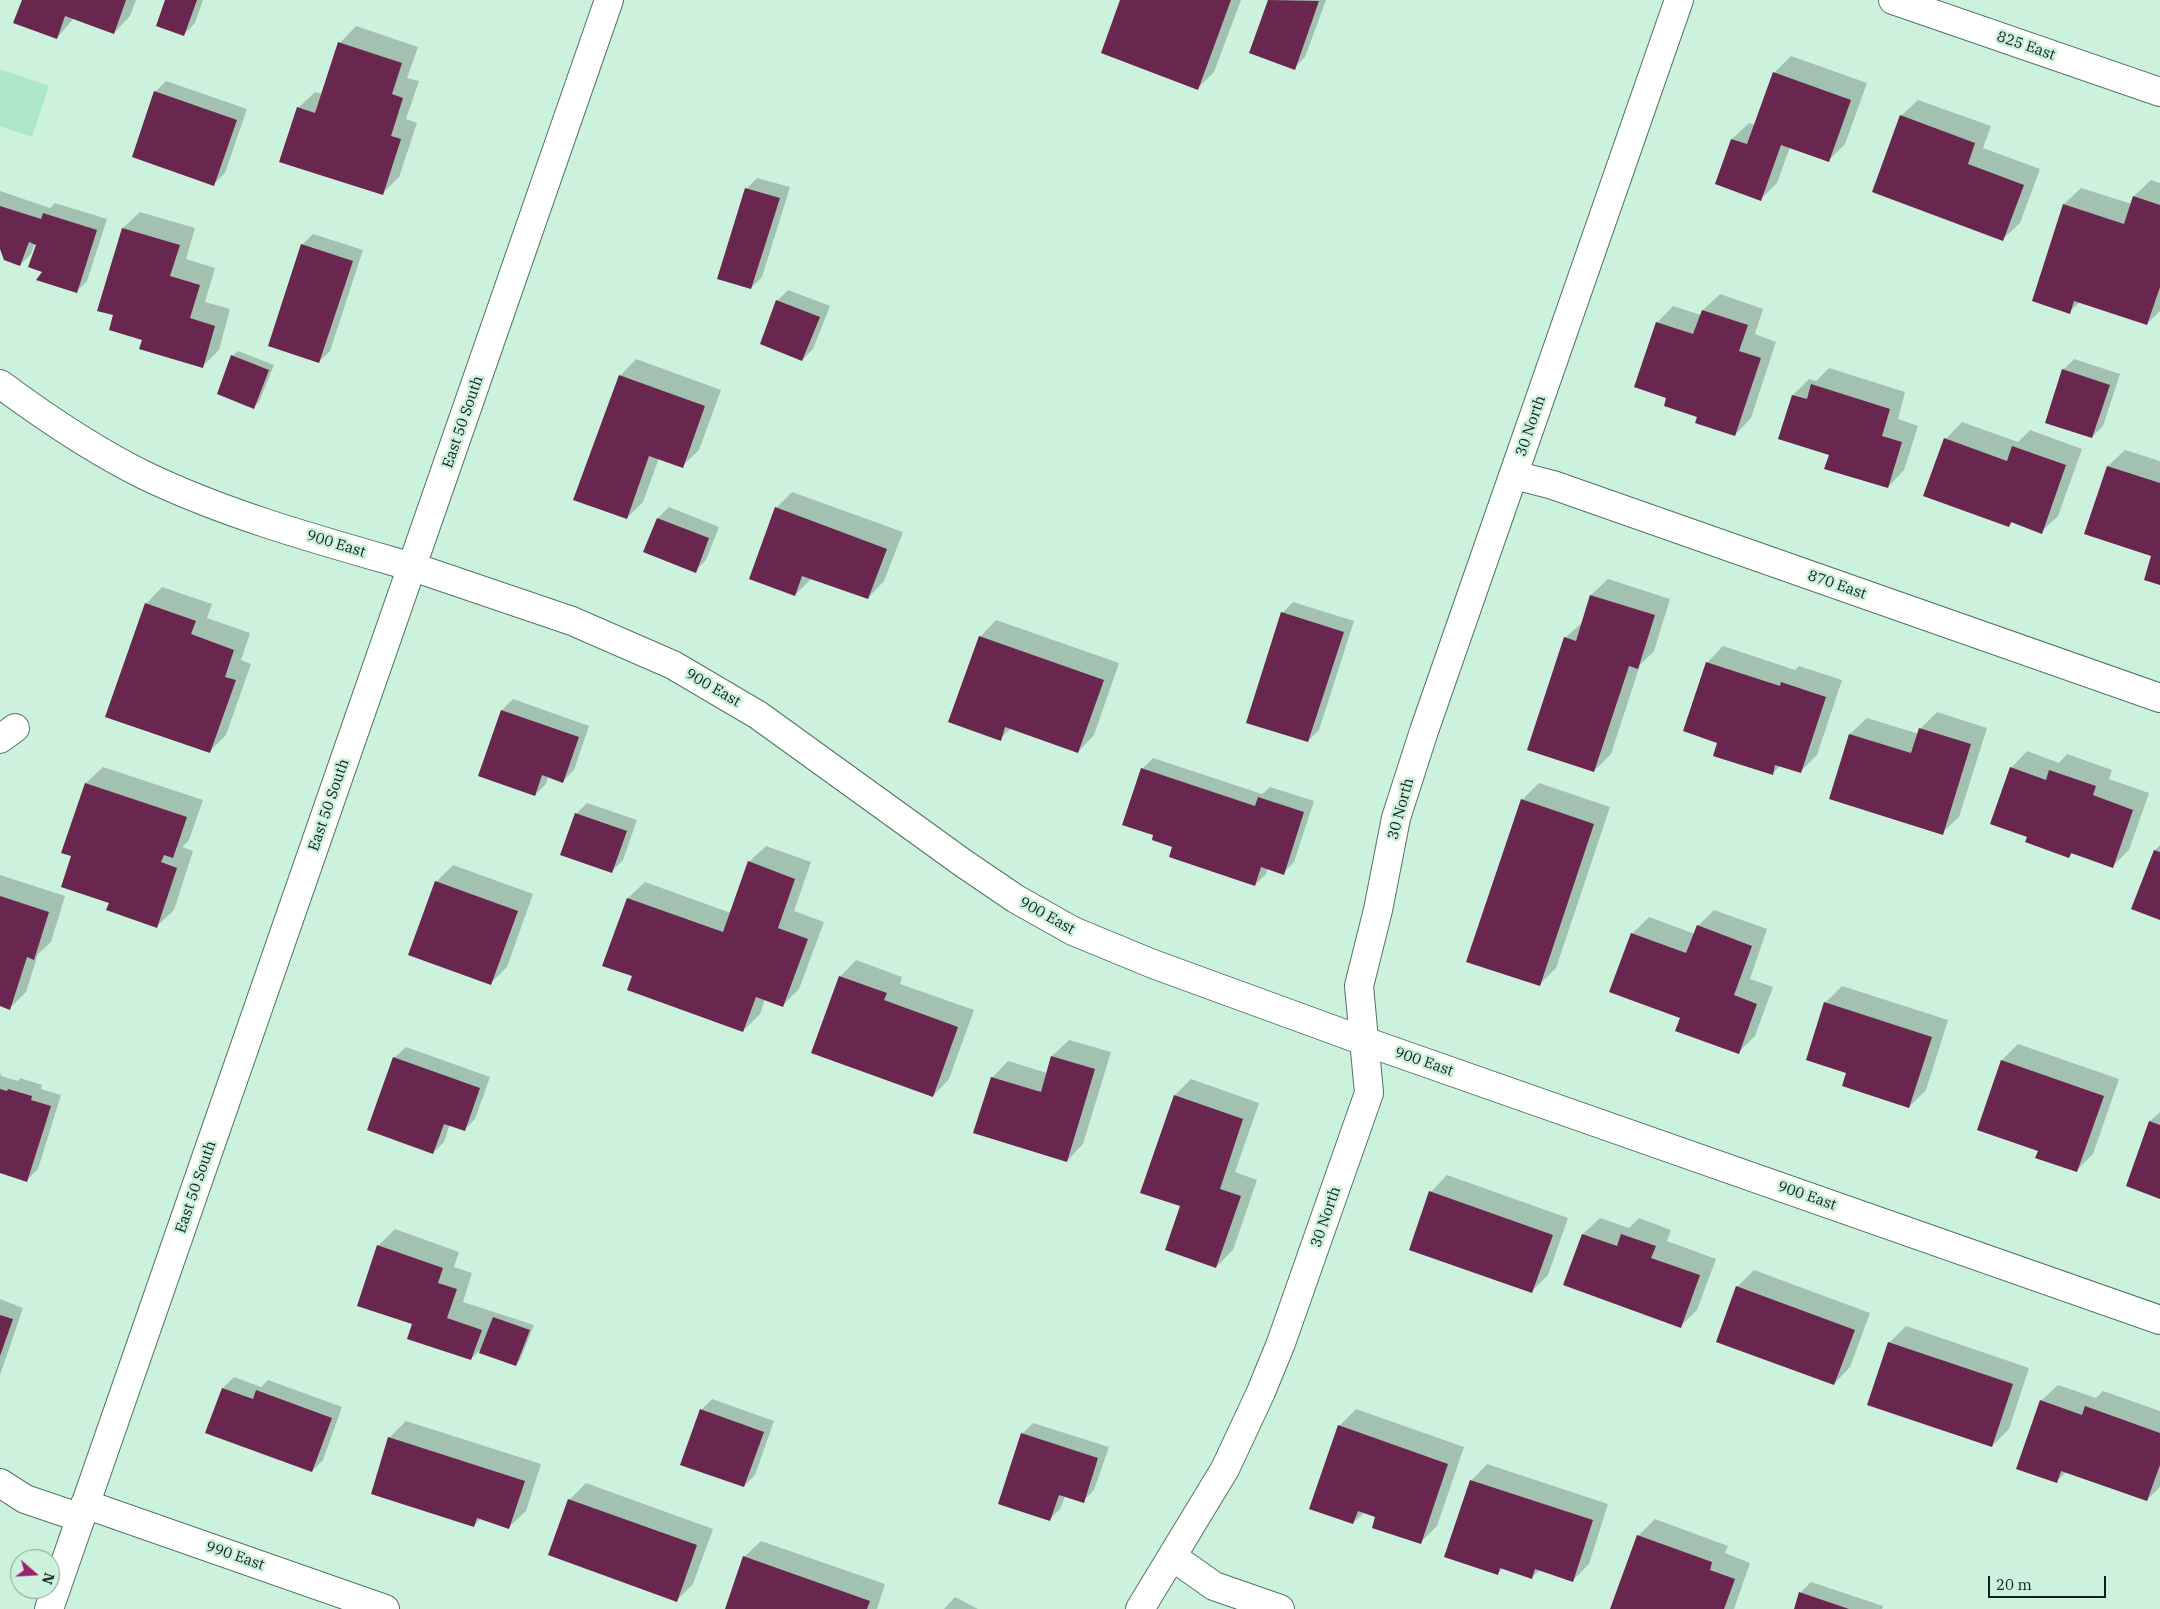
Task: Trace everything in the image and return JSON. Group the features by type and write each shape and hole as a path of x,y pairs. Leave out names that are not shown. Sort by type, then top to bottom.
{"street":[{"name":"East 50 South","path":"49,1609 610,0"},
{"name":"30 North","path":"1140,1609 1225,1469 1261,1392 1281,1343 1369,1093 1359,986 1378,910 1396,818 1424,731 1679,0"},
{"name":"825 East","path":"1893,0 2160,92"},
{"name":"900 East","path":"0,384 86,444 144,475 237,512 338,546 413,567 572,621 640,649 697,678 743,705 795,740 963,863 1016,899 1073,931 1153,964 1364,1041 2160,1320"},
{"name":"870 East","path":"1514,475 1553,485 2160,698"},
{"name":"990 East","path":"0,1484 25,1499 83,1511 385,1609"},
{"path":"1173,1557 1214,1586 1280,1609"}],"green space":[{"path":"0,69 49,86 32,137 0,126"}],"building":[{"path":"22,0 126,0 114,34 65,16 57,39 13,23"},
{"path":"165,0 197,0 184,36 156,26"},
{"path":"1120,0 1231,0 1198,90 1101,53"},
{"path":"1268,0 1319,1 1295,70 1249,53"},
{"path":"338,42 402,63 392,94 403,98 391,136 401,139 383,195 279,162 297,107 315,113"},
{"path":"1773,72 1851,100 1829,162 1781,145 1761,201 1715,184 1731,139 1747,144"},
{"path":"154,91 237,120 214,186 132,157"},
{"path":"1900,115 1975,143 1968,164 2024,185 2003,241 1872,192"},
{"path":"745,188 780,198 751,289 717,279"},
{"path":"2133,196 2160,205 2160,287 2147,325 2074,301 2070,314 2032,301 2063,204 2124,224"},
{"path":"0,206 41,219 43,213 97,230 77,293 36,280 42,272 28,267 36,245 29,242 20,266 4,260 0,249"},
{"path":"122,228 180,245 170,276 200,285 190,318 215,326 203,368 139,349 142,340 109,330 113,315 97,311"},
{"path":"301,244 353,261 319,363 268,346"},
{"path":"776,300 820,317 802,361 760,344"},
{"path":"1702,310 1748,325 1739,351 1761,358 1735,436 1695,423 1697,417 1664,406 1666,398 1634,387 1656,322 1693,334"},
{"path":"231,355 269,370 254,409 217,394"},
{"path":"2062,369 2110,385 2092,438 2045,423"},
{"path":"619,375 705,406 683,468 649,456 627,519 573,500"},
{"path":"1811,384 1890,409 1882,436 1902,442 1888,488 1824,469 1829,455 1778,439 1792,395 1807,399"},
{"path":"1944,438 2007,461 2012,446 2066,465 2042,534 2011,522 2009,527 1923,496"},
{"path":"2107,466 2160,483 2160,585 2144,580 2151,556 2084,534"},
{"path":"775,507 887,549 868,599 802,576 795,596 749,579"},
{"path":"657,518 709,538 696,573 643,552"},
{"path":"1590,595 1655,615 1638,669 1629,666 1594,772 1527,750 1564,637 1576,641"},
{"path":"145,603 196,621 191,634 234,650 225,677 236,680 210,753 105,717"},
{"path":"1281,612 1344,632 1308,742 1246,723"},
{"path":"979,636 1104,680 1078,753 1005,727 1001,741 948,722"},
{"path":"1706,662 1780,686 1781,682 1826,697 1801,773 1775,765 1773,775 1713,756 1717,743 1683,731"},
{"path":"501,710 579,737 563,783 542,775 535,796 478,776"},
{"path":"1919,728 1971,744 1943,835 1829,799 1849,734 1911,753"},
{"path":"2010,767 2046,780 2049,770 2096,786 2093,795 2133,810 2113,868 2071,853 2069,858 2025,842 2027,837 1990,824"},
{"path":"1141,768 1255,806 1258,797 1304,812 1284,875 1261,867 1255,886 1169,857 1172,847 1152,840 1153,835 1122,825"},
{"path":"85,783 187,817 173,858 164,855 161,862 177,868 157,928 106,910 109,903 61,887 71,856 61,853"},
{"path":"1521,799 1594,824 1540,986 1466,962"},
{"path":"575,813 627,831 612,873 560,855"},
{"path":"2154,850 2160,852 2160,920 2131,909"},
{"path":"748,861 795,879 778,928 808,939 783,1007 756,997 743,1032 627,990 632,976 602,966 627,898 723,932"},
{"path":"435,881 518,911 491,985 408,955"},
{"path":"0,896 49,912 34,960 27,957 10,1010 0,1006"},
{"path":"1697,925 1752,946 1734,995 1757,1004 1739,1054 1675,1031 1680,1018 1609,992 1631,933 1686,953"},
{"path":"839,976 887,993 884,1000 958,1027 933,1097 811,1053"},
{"path":"1824,1002 1932,1037 1909,1108 1842,1086 1846,1073 1806,1060"},
{"path":"1051,1056 1095,1069 1067,1162 973,1133 991,1077 1041,1092"},
{"path":"393,1057 480,1088 465,1131 444,1124 433,1154 367,1130"},
{"path":"2001,1060 2104,1096 2077,1172 2035,1158 2038,1151 1977,1130"},
{"path":"0,1089 7,1091 8,1089 32,1096 31,1100 51,1106 27,1182 0,1173"},
{"path":"1174,1095 1243,1119 1220,1189 1241,1196 1216,1268 1165,1250 1180,1206 1140,1193"},
{"path":"2149,1121 2160,1125 2160,1199 2126,1186"},
{"path":"1429,1191 1553,1235 1532,1293 1409,1250"},
{"path":"1582,1234 1617,1246 1621,1234 1656,1246 1651,1258 1700,1275 1681,1328 1563,1285"},
{"path":"377,1245 443,1268 438,1283 457,1289 447,1318 482,1330 471,1360 407,1339 412,1324 357,1306"},
{"path":"1736,1286 1855,1330 1834,1385 1716,1342"},
{"path":"0,1315 13,1319 0,1356"},
{"path":"493,1317 530,1330 516,1366 479,1353"},
{"path":"1888,1342 2013,1384 1992,1447 1867,1405"},
{"path":"222,1388 253,1399 256,1390 332,1418 312,1472 205,1433"},
{"path":"2040,1400 2082,1415 2085,1406 2160,1433 2160,1465 2147,1501 2061,1471 2057,1483 2016,1469"},
{"path":"700,1409 764,1432 744,1487 680,1465"},
{"path":"1338,1425 1448,1464 1421,1544 1372,1528 1375,1517 1358,1511 1353,1524 1309,1509"},
{"path":"1021,1433 1098,1458 1084,1503 1059,1495 1050,1521 998,1504"},
{"path":"388,1437 525,1481 509,1529 477,1518 474,1527 371,1494"},
{"path":"1470,1480 1593,1520 1573,1582 1535,1569 1532,1579 1500,1568 1498,1575 1444,1557"},
{"path":"568,1499 697,1545 677,1602 548,1555"},
{"path":"1637,1535 1712,1562 1710,1570 1735,1579 1724,1609 1610,1609"},
{"path":"743,1556 870,1601 867,1609 725,1609"},
{"path":"1799,1592 1849,1609 1794,1609"}]}
